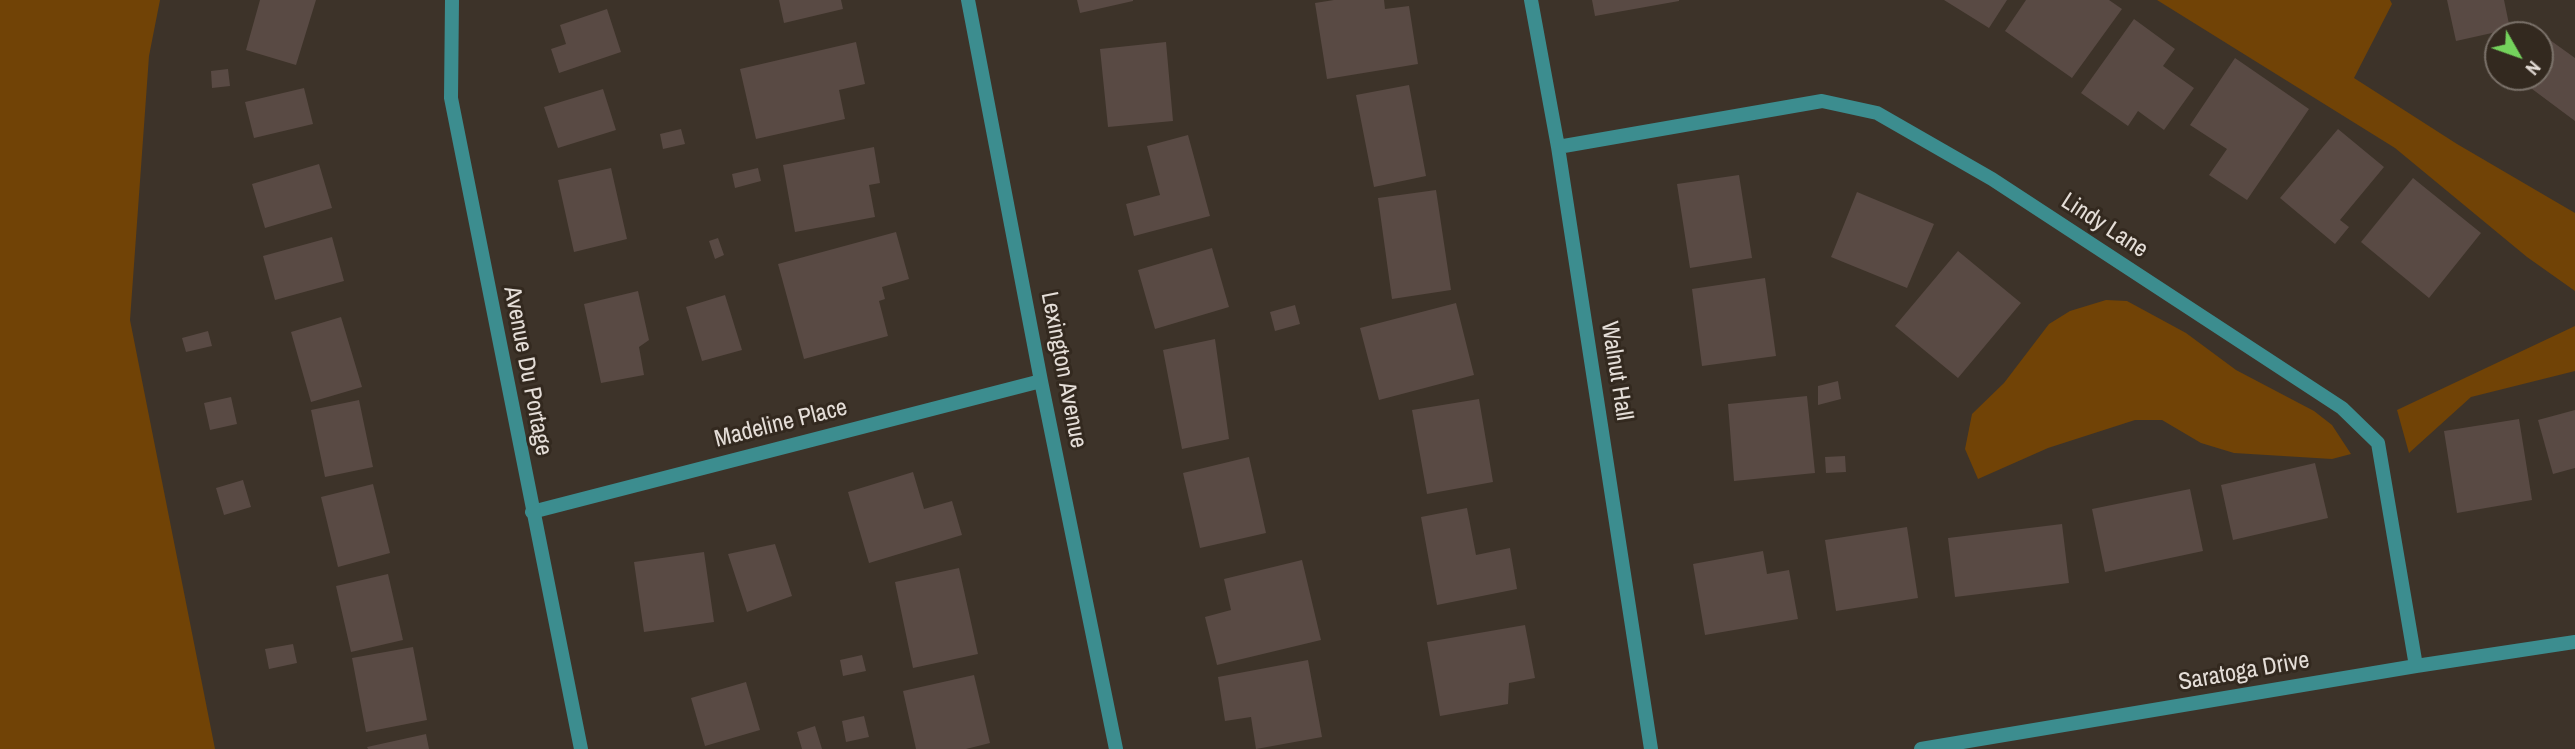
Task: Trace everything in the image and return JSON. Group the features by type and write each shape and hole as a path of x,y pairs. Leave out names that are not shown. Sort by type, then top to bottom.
{"street":[{"name":"Avenue Du Portage","path":"452,0 451,98 581,749"},
{"name":"Lexington Avenue","path":"968,0 1041,381 1116,749"},
{"name":"Walnut Hall","path":"1531,0 1558,147 1651,749"},
{"name":"Lindy Lane","path":"1558,147 1822,101 1877,113 1992,179 2342,408 2378,443 2416,666"},
{"name":"Madeline Place","path":"532,512 1041,381"},
{"name":"Saratoga Drive","path":"1921,749 2575,642"}],"shaded area":[{"path":"0,0 160,0 149,56 130,320 215,749 0,749"},
{"path":"2157,0 2390,0 2392,4 2354,78 2457,144 2575,213 2575,291 2527,257 2395,148"},
{"path":"2106,300 2127,301 2186,333 2236,370 2314,411 2332,425 2351,454 2332,459 2234,453 2201,443 2162,420 2135,420 2048,448 1978,479 1965,449 1972,414 2004,383 2049,324 2070,311"},
{"path":"2575,326 2575,371 2471,397 2409,453 2397,410"}],"building":[{"path":"260,0 316,0 296,65 246,50"},
{"path":"779,0 841,0 843,9 784,23"},
{"path":"1077,0 1133,0 1133,1 1080,13"},
{"path":"1334,0 1384,0 1385,9 1409,6 1418,64 1327,79 1315,3"},
{"path":"1592,0 1679,0 1679,1 1595,16"},
{"path":"1944,0 2007,0 1989,28"},
{"path":"2026,0 2109,0 2122,9 2072,78 2005,31"},
{"path":"2447,0 2504,0 2508,21 2484,21 2484,35 2456,41"},
{"path":"607,9 621,52 559,73 551,49 566,44 560,25"},
{"path":"2134,19 2175,49 2163,66 2194,88 2164,130 2138,111 2128,126 2081,93"},
{"path":"856,42 865,84 839,90 845,119 756,139 740,69"},
{"path":"1166,42 1173,121 1108,127 1100,49"},
{"path":"2554,43 2575,58 2575,121 2535,91 2554,91"},
{"path":"2235,58 2309,109 2247,200 2209,175 2227,149 2190,125"},
{"path":"228,69 230,86 212,88 211,71"},
{"path":"1409,85 1426,176 1374,187 1356,95"},
{"path":"304,88 313,124 254,138 245,102"},
{"path":"603,89 616,130 558,148 544,107"},
{"path":"681,129 685,144 663,149 660,134"},
{"path":"2338,129 2384,167 2340,220 2349,227 2335,244 2280,198"},
{"path":"1188,135 1210,216 1134,236 1126,204 1160,195 1147,146"},
{"path":"874,147 880,183 869,185 875,217 795,232 783,165"},
{"path":"319,164 332,208 265,228 252,184"},
{"path":"611,168 627,239 574,252 558,180"},
{"path":"758,168 761,181 735,188 732,174"},
{"path":"1739,175 1752,258 1690,268 1677,184"},
{"path":"2413,178 2481,233 2429,298 2361,242"},
{"path":"1436,190 1451,290 1392,299 1378,198"},
{"path":"1857,192 1934,224 1907,288 1831,257"},
{"path":"896,232 909,279 882,287 885,299 879,301 888,336 804,359 778,264"},
{"path":"332,237 344,281 275,300 263,256"},
{"path":"718,238 724,255 715,259 709,241"},
{"path":"1212,248 1229,307 1155,329 1138,270"},
{"path":"1958,251 2021,303 1958,378 1895,326"},
{"path":"1765,278 1776,356 1702,366 1692,289"},
{"path":"638,291 649,340 639,347 644,375 601,383 584,304"},
{"path":"725,295 742,350 702,361 686,307"},
{"path":"1456,303 1474,375 1379,400 1360,328"},
{"path":"1295,305 1300,324 1275,331 1270,312"},
{"path":"341,317 362,387 311,402 291,332"},
{"path":"208,331 212,346 186,352 182,338"},
{"path":"1215,339 1229,439 1182,449 1163,350"},
{"path":"1838,381 1841,399 1818,405 1818,386"},
{"path":"1807,396 1815,473 1734,481 1728,404"},
{"path":"231,397 237,424 210,430 204,403"},
{"path":"1479,399 1493,482 1427,494 1412,410"},
{"path":"359,400 373,467 325,477 311,410"},
{"path":"2575,410 2575,468 2553,474 2538,420"},
{"path":"2519,419 2532,500 2457,513 2444,431"},
{"path":"1845,456 1846,472 1826,473 1825,457"},
{"path":"1249,457 1266,533 1200,548 1183,473"},
{"path":"2315,463 2328,518 2233,540 2221,485"},
{"path":"913,472 924,509 952,501 962,535 869,563 848,492"},
{"path":"243,480 251,507 224,515 216,488"},
{"path":"373,484 390,553 338,567 321,497"},
{"path":"2190,489 2203,551 2105,572 2092,509"},
{"path":"1467,508 1476,555 1510,548 1517,589 1437,605 1421,517"},
{"path":"2062,524 2069,583 1955,597 1948,538"},
{"path":"1907,527 1918,598 1836,611 1825,540"},
{"path":"775,544 792,596 747,612 728,554"},
{"path":"1763,551 1767,574 1789,570 1798,619 1705,635 1693,564"},
{"path":"704,552 714,622 644,632 634,562"},
{"path":"1302,560 1321,640 1217,665 1205,617 1231,610 1224,579"},
{"path":"959,568 978,654 913,668 895,582"},
{"path":"388,574 403,640 351,652 336,586"},
{"path":"1525,625 1535,678 1509,683 1508,704 1440,716 1427,642"},
{"path":"293,644 297,663 269,669 265,649"},
{"path":"413,647 427,720 366,732 352,658"},
{"path":"862,655 866,671 843,676 840,660"},
{"path":"1308,660 1322,737 1256,749 1251,717 1225,721 1218,677"},
{"path":"974,675 990,743 966,749 916,749 903,691"},
{"path":"746,682 760,730 705,746 691,698"},
{"path":"864,716 869,737 846,742 842,721"},
{"path":"815,726 822,749 802,749 797,732"},
{"path":"426,734 429,749 367,747"}]}
